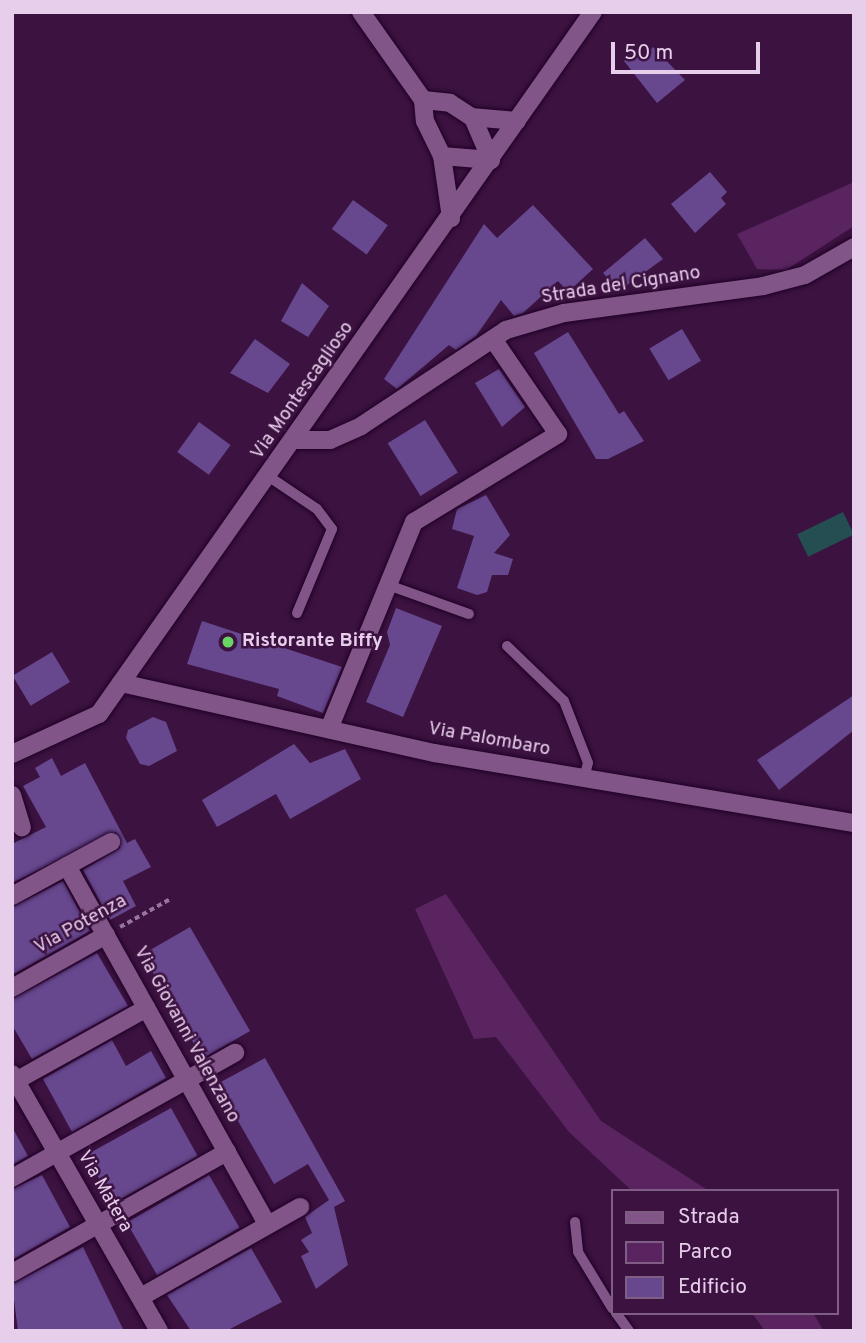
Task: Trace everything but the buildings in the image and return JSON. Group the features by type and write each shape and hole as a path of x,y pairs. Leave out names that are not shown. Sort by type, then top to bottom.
{"street":[{"path":"361,12 423,100 425,121 442,156 451,218"},
{"name":"Via Montescaglioso","path":"12,754 99,714 451,218 593,12"},
{"path":"423,100 450,103 471,117 517,121"},
{"path":"442,156 491,160 471,117"},
{"name":"Strada del Cignano","path":"294,440 330,440 361,426 493,339 564,313 764,286 805,275 854,247"},
{"path":"329,729 414,522 558,435 493,339"},
{"name":"Via Palombaro","path":"121,683 329,729 584,778 854,823"},
{"path":"12,796 22,827"},
{"path":"12,896 111,842"},
{"name":"Via Giovanni Valenzano","path":"67,866 268,1225"},
{"name":"Via Potenza","path":"12,988 106,935"},
{"path":"14,1080 147,1008"},
{"path":"12,1178 235,1053"},
{"name":"Via Matera","path":"14,1080 159,1331"},
{"path":"12,1273 227,1152"},
{"path":"141,1297 300,1208"}],"lane":[{"path":"268,476 317,509 332,529 298,613"},
{"path":"388,585 469,614"},
{"path":"507,646 564,701 588,763 584,778"},
{"path":"575,1223 578,1252 610,1305"},
{"path":"617,1315 629,1331"}],"path":[{"name":"Via Potenza","path":"106,935 170,899"}],"green space":[{"path":"854,182 854,226 786,270 757,269 737,234"},
{"path":"446,894 601,1121 706,1189 630,1189 569,1132 496,1037 474,1039 415,909"},
{"path":"753,1315 814,1315 824,1331 765,1331"}],"shaded area":[{"path":"843,512 854,534 808,557 797,534"}],"place":[{"name":"Ristorante Biffy","path":"228,642"}]}
